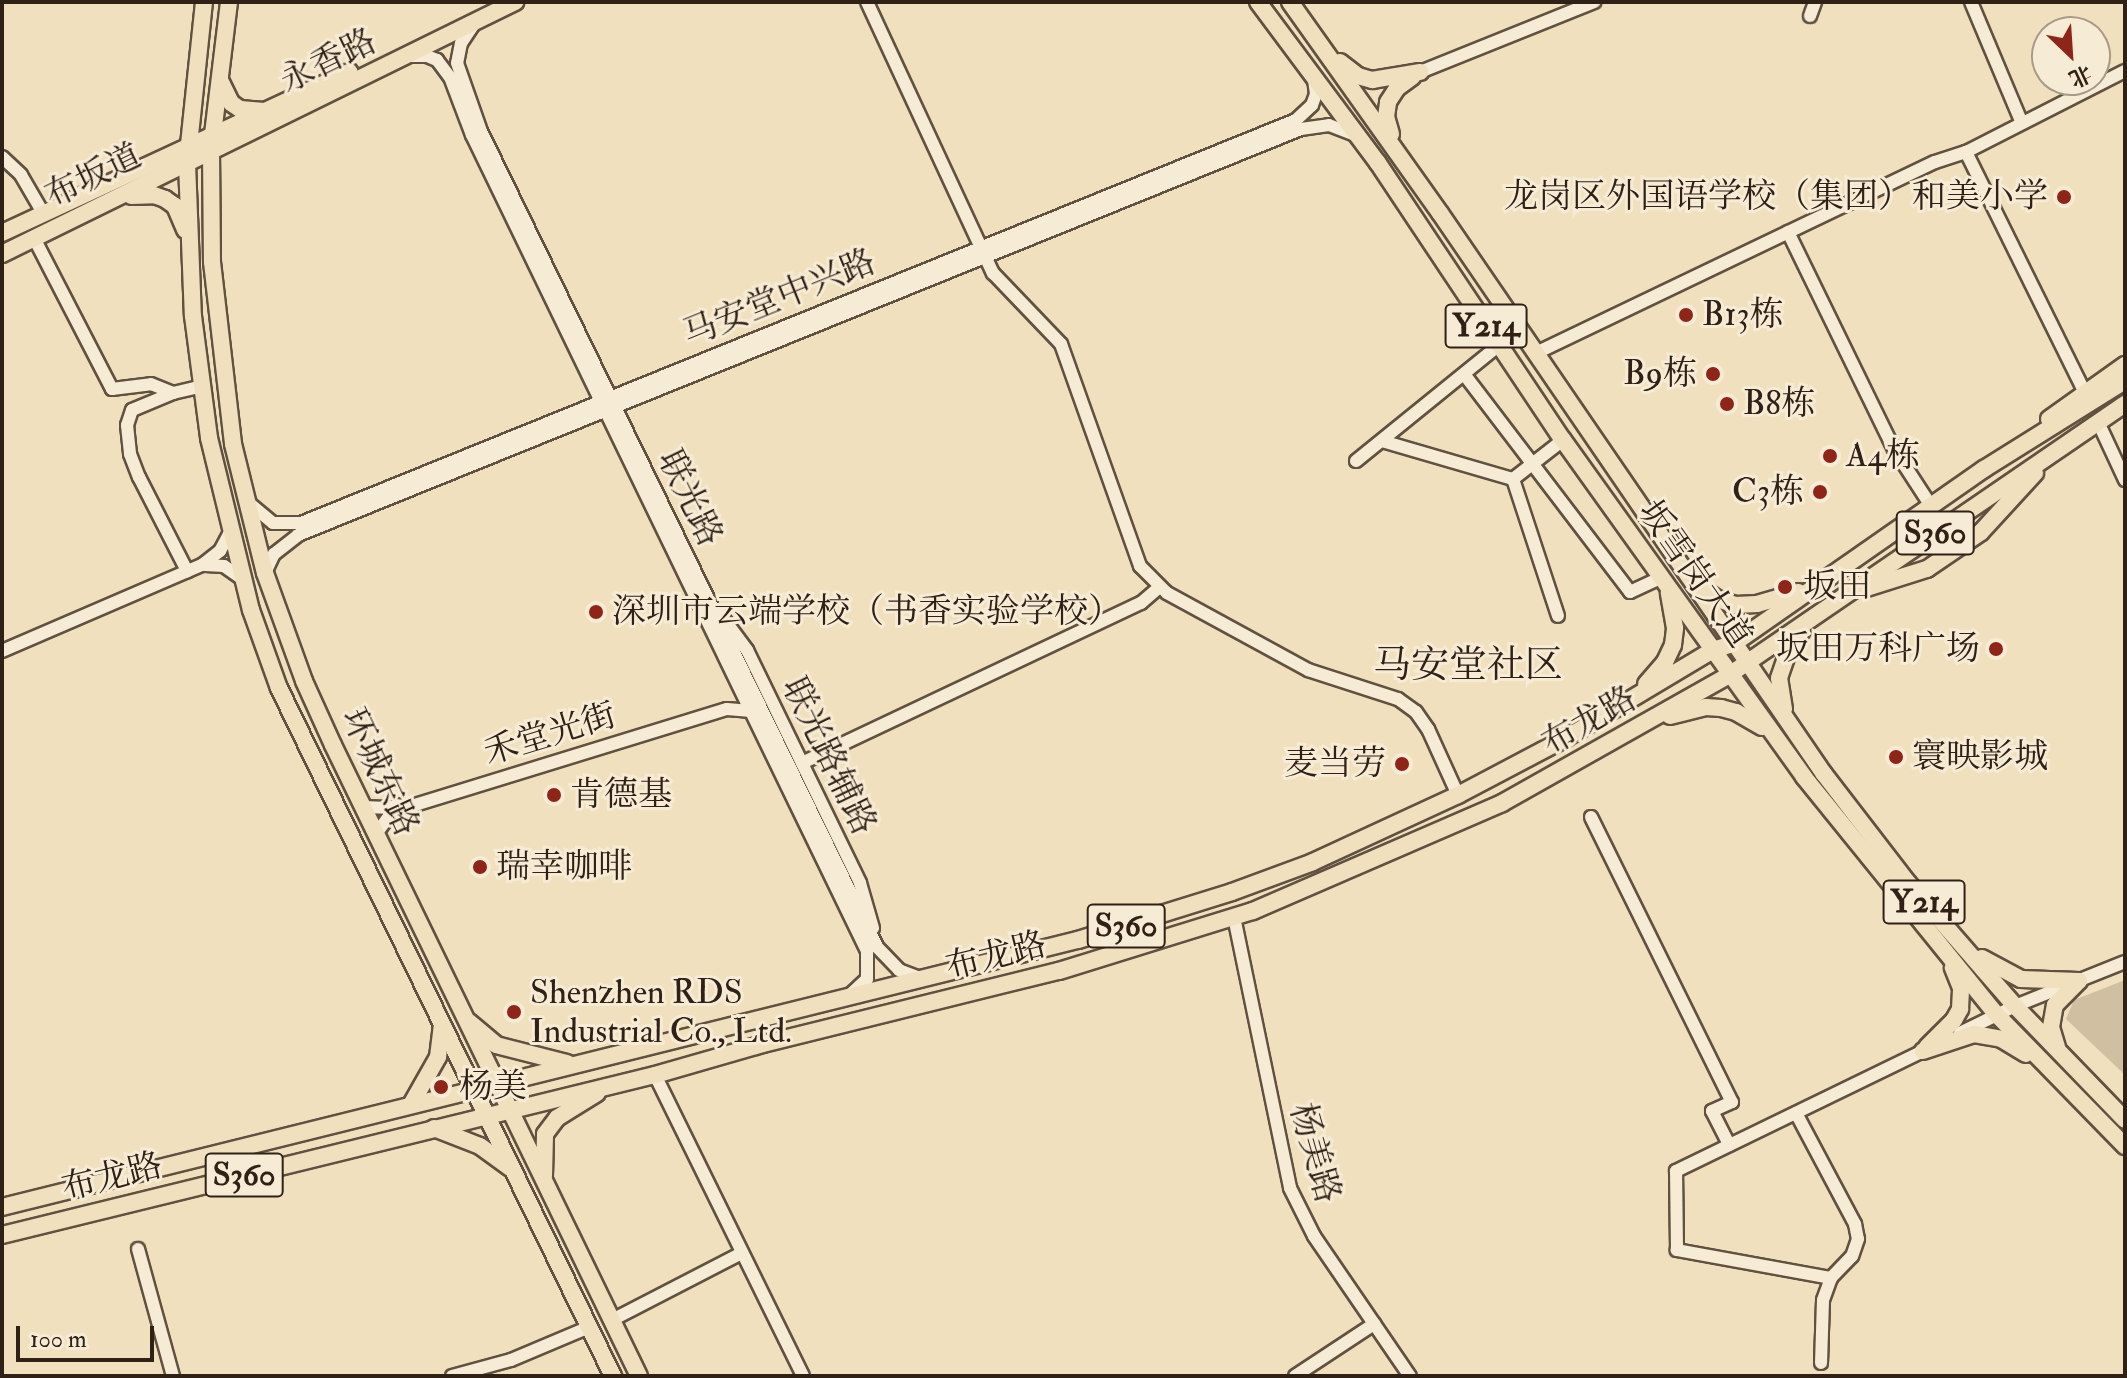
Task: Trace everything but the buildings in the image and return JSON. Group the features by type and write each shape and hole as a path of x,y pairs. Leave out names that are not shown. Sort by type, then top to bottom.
{"main road":[{"name":"环城东路","path":"204,2 187,163 188,240 200,387 231,530 258,633 279,688 613,1376"},
{"name":"环城东路","path":"229,2 212,143 212,262 221,362 243,490 265,573 304,681 639,1376"},
{"name":"永香路","path":"212,143 266,111 494,2"},
{"name":"永香路","path":"212,143 403,58 515,2"},
{"name":"坂雪岗大道","path":"1258,2 1358,136 1563,440 1772,735 1997,1015 2125,1146"},
{"name":"坂雪岗大道","path":"1290,2 1396,150 1799,739 1908,883 2015,1006 2125,1120"},
{"path":"1324,49 1365,79 1386,80 1420,72"},
{"path":"1396,150 1386,117 1388,102 1397,88 1420,72"},
{"path":"219,76 231,103 240,109 266,111"},
{"name":"布坂道","path":"2,233 189,145 212,143"},
{"name":"布坂道","path":"2,254 187,163 212,143"},
{"path":"114,199 142,194 165,199 175,206 188,240"},
{"path":"1984,469 2084,391 2125,365"},
{"name":"布龙路","path":"2,1207 495,1081 1078,940 1232,892 1313,862 1458,795 1628,702 1713,650 1733,644 1984,469 2125,381"},
{"name":"布龙路","path":"2,1235 655,1075 1059,971 1234,917 1339,876 1489,809 1729,675 2125,404"},
{"path":"1846,595 1927,569 1981,532 2053,453"},
{"path":"1686,574 1717,599 1736,605 1757,604 1815,587"},
{"path":"1628,702 1652,679 1673,645 1675,628 1664,580"},
{"path":"1799,739 1784,708 1779,678 1791,644 1813,617"},
{"path":"1645,724 1687,711 1721,708 1736,712 1772,735"},
{"path":"1962,944 2014,977 2079,981"},
{"path":"1923,1051 1954,1020 1961,1003 1961,988 1948,955"},
{"path":"2064,1057 2053,1038 2052,1015 2061,995 2079,981"},
{"path":"465,1018 496,1045 569,1064"},
{"path":"412,1103 438,1057 441,1020"},
{"path":"1923,1051 1960,1037 1988,1035 2001,1039 2049,1069"},
{"path":"544,1181 545,1134 557,1118 610,1086"},
{"path":"434,1128 480,1146 514,1171"}],"street":[{"path":"867,2 982,252 1001,285 1051,330 1061,344 1132,551 1158,588 1308,670 1398,699 1416,712 1428,729 1458,795"},
{"path":"1420,72 1594,2"},
{"path":"1810,16 1815,2"},
{"path":"1971,2 2021,121"},
{"name":"联光路","path":"478,20 461,43 459,73 481,131 739,686 867,951 867,979 845,997"},
{"name":"联光路","path":"403,58 427,56 437,60 450,77 472,135 709,600 877,947 899,970 923,979"},
{"path":"1536,353 1935,162 1966,152 2021,121 2125,71"},
{"name":"马安堂中兴路","path":"265,573 274,554 298,535 1296,120 1312,105 1316,94 1311,73"},
{"name":"马安堂中兴路","path":"982,252 1301,129 1329,125 1358,136"},
{"path":"1966,152 2084,391"},
{"path":"2,157 21,175 43,213"},
{"path":"1788,232 1894,449 1931,506"},
{"path":"34,238 112,389 151,384 173,393"},
{"path":"1356,461 1499,345"},
{"path":"1464,374 1630,592 1664,580"},
{"path":"132,410 173,393 200,387"},
{"path":"123,388 132,410 127,425 130,454 160,525 187,571"},
{"name":"马安堂中兴路","path":"243,490 263,517 282,525 301,523 608,404"},
{"path":"2098,422 2125,480"},
{"path":"1513,479 1563,440"},
{"path":"1382,441 1513,479"},
{"path":"1513,479 1558,616"},
{"path":"2,651 202,565 220,551 231,530"},
{"path":"202,565 224,566 244,580"},
{"path":"802,763 1141,603 1158,588"},
{"name":"联光路辅路","path":"709,600 747,650 802,763 860,883 877,947"},
{"path":"363,807 388,808 724,705 739,686"},
{"name":"禾堂光街","path":"376,834 392,812 727,709 751,711"},
{"path":"1591,817 1732,1102 1712,1111 1729,1145"},
{"name":"杨美路","path":"1234,917 1290,1188 1314,1236 1410,1376"},
{"path":"1831,1278 1677,1250 1676,1171 2015,1006 2125,962"},
{"path":"655,1075 803,1376"},
{"path":"1796,1113 1855,1224 1858,1239 1852,1256 1831,1278 1823,1300 1821,1363"},
{"path":"138,1249 173,1376"},
{"path":"612,1320 742,1253"},
{"path":"1295,1376 1374,1324"},
{"path":"452,1376 511,1360 589,1327"}],"shaded area":[{"path":"2125,980 2125,1075 2066,1019 2074,1000"}],"place":[{"name":"龙岗区外国语学校（集团）和美小学","path":"2064,197"},
{"name":"B13栋","path":"1686,315"},
{"name":"B9栋","path":"1713,374"},
{"name":"B8栋","path":"1727,404"},
{"name":"A4栋","path":"1830,456"},
{"name":"C3栋","path":"1820,492"},
{"name":"坂田","path":"1785,587"},
{"name":"深圳市云端学校（书香实验学校）","path":"596,612"},
{"name":"坂田万科广场","path":"1996,649"},
{"name":"寰映影城","path":"1896,757"},
{"name":"麦当劳","path":"1402,764"},
{"name":"肯德基","path":"554,795"},
{"name":"瑞幸咖啡","path":"480,867"},
{"name":"Shenzhen RDS Industrial Co., Ltd.","path":"514,1012"},
{"name":"杨美","path":"441,1087"}],"district":[{"name":"马安堂社区","path":"1468,666"}]}
